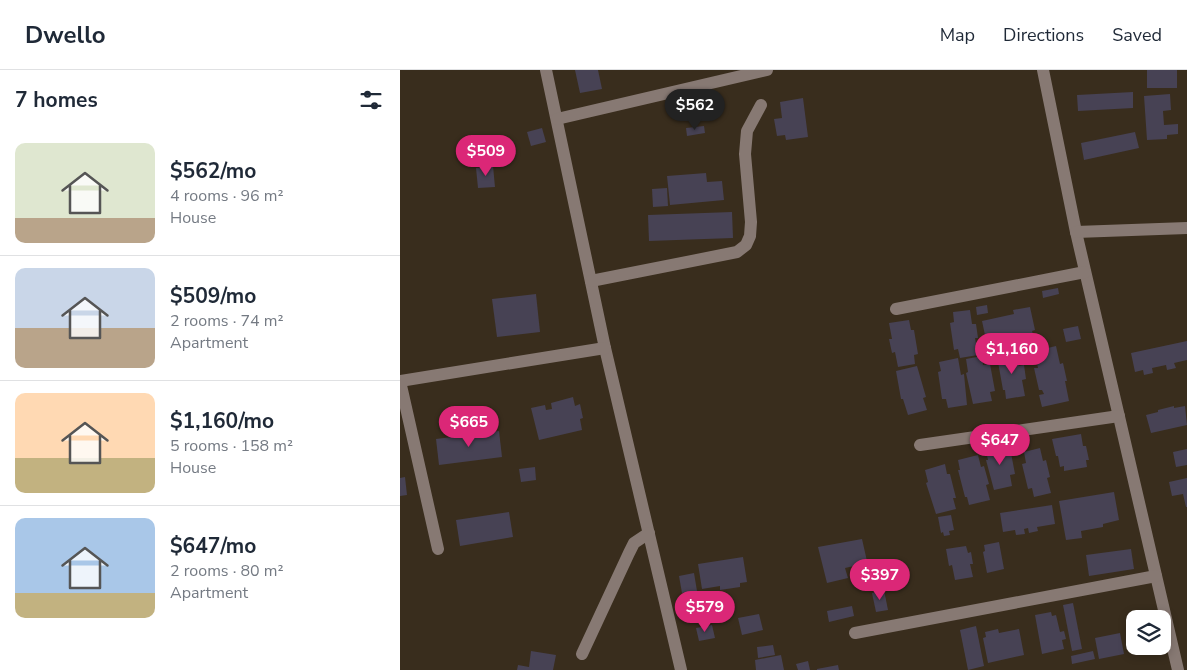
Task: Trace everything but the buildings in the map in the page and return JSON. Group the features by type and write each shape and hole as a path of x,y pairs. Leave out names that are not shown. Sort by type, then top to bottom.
{"street":[{"path":"546,70 605,348 681,670"},
{"path":"557,119 742,73 766,70"},
{"path":"1043,70 1076,232 1178,670"},
{"path":"591,281 738,252 746,245 750,236 751,222 745,154 747,131 761,106"},
{"path":"1076,232 1187,228"},
{"path":"896,309 1085,272"},
{"path":"438,549 400,381 605,348"},
{"path":"920,445 1119,416"},
{"path":"582,654 634,543 649,533"},
{"path":"855,633 1156,576"}]}
